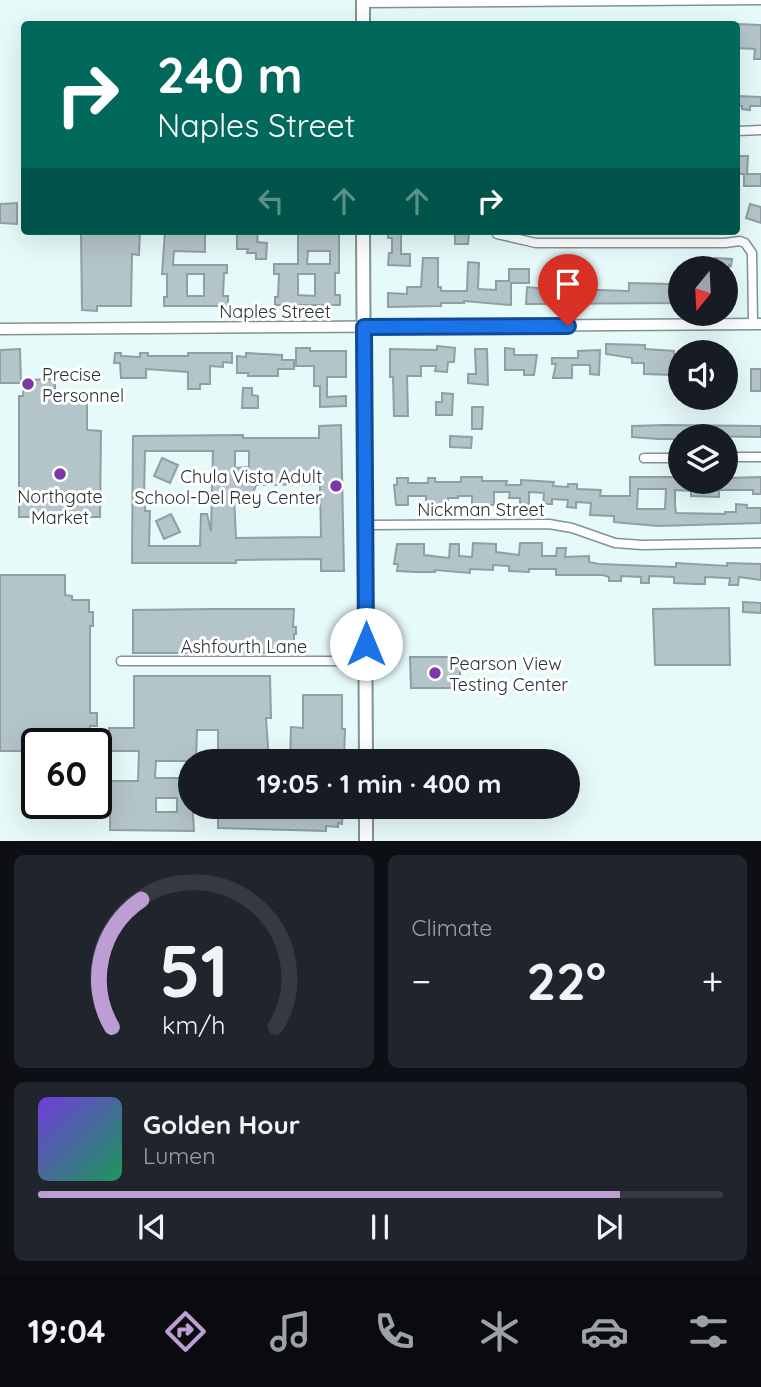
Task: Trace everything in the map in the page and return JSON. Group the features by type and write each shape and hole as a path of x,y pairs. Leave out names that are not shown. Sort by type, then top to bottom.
{"main road":[{"path":"363,1 363,21"},
{"path":"363,235 366,749"},
{"path":"366,819 366,841"}],"street":[{"path":"363,1 761,0"},
{"path":"740,131 761,130"},
{"path":"501,235 536,243 740,241 745,243 752,253 757,324"},
{"name":"Naples Street","path":"0,329 757,324"},
{"path":"644,458 668,457"},
{"path":"738,457 761,457"},
{"name":"Nickman Street","path":"366,524 549,524 572,528 615,543 761,544"},
{"name":"Ashfourth Lane","path":"121,661 366,661"}],"building":[{"path":"740,24 761,25 761,59 754,59 755,49 740,48"},
{"path":"740,96 761,97 761,106 750,106 750,110 742,109"},
{"path":"740,156 748,156 747,174 761,174 761,186 744,186 744,174 740,174"},
{"path":"17,203 17,224 0,223 0,204"},
{"path":"750,204 761,207 761,223 746,218"},
{"path":"81,235 140,235 139,255 132,254 131,306 97,306 97,311 82,310"},
{"path":"165,235 205,235 205,252 174,251 173,265 227,265 223,296 228,296 228,306 164,306 164,297 167,297 167,274 162,274","holes":["187,274 204,274 204,296 187,296"]},
{"path":"237,235 258,235 257,242 267,243 266,259 256,259 256,253 247,253 248,249 237,249"},
{"path":"298,235 339,235 339,273 335,273 335,295 340,295 340,305 275,305 279,274 274,274 274,264 298,264","holes":["308,251 330,251 330,264 307,264","298,274 315,274 315,296 298,295"]},
{"path":"388,235 401,235 401,254 410,254 410,266 388,265 389,253 392,253 392,238 388,238"},
{"path":"455,235 469,235 468,244 455,244"},
{"path":"423,258 438,258 438,287 441,287 441,291 467,291 468,262 479,263 478,289 496,290 496,281 509,281 509,269 529,269 529,283 511,283 511,305 464,301 441,303 441,306 388,307 388,293 407,294 407,287 421,287"},
{"path":"560,266 569,266 569,289 629,291 629,283 668,284 668,303 526,304 527,287 547,289 547,283 560,283"},
{"path":"606,344 645,345 645,349 668,351 668,375 644,374 644,363 632,363 632,358 606,354"},
{"path":"437,346 455,348 454,362 448,362 447,372 435,371 436,366 421,366 421,376 407,376 408,416 394,416 390,349 437,350"},
{"path":"296,348 310,348 310,351 346,351 346,377 327,377 327,397 346,396 346,406 320,407 320,386 314,386 314,366 296,366"},
{"path":"505,348 514,349 514,355 537,355 534,375 524,375 524,370 505,370"},
{"path":"20,349 21,383 0,383 0,350"},
{"path":"475,349 487,349 488,385 468,383 468,374 476,374"},
{"path":"600,350 599,375 590,374 590,365 572,365 572,378 553,378 556,364 552,364 552,358 578,358 578,351"},
{"path":"115,353 140,357 140,353 148,353 148,356 188,356 188,353 232,353 232,363 223,362 223,367 210,366 210,384 200,384 200,389 188,389 188,372 146,369 146,378 121,378 120,363 114,363"},
{"path":"246,353 282,355 282,360 294,360 294,369 278,369 278,376 248,376 248,373 237,373 237,356 246,357"},
{"path":"751,369 761,369 761,391 751,391"},
{"name":"Northgate Market","path":"55,379 55,396 87,396 87,430 101,431 100,517 19,517 19,396 23,396 24,380"},
{"path":"243,388 252,388 252,395 258,396 258,408 242,408"},
{"path":"442,393 453,394 452,415 436,415 436,402 442,402"},
{"path":"472,407 483,407 482,429 472,429"},
{"path":"341,425 344,571 321,571 321,559 236,560 236,563 132,563 133,436 243,435 243,438 319,438 319,426","holes":["145,451 213,451 211,531 207,514 201,514 200,546 149,546 150,511 145,511 146,494 144,498","235,451 249,451 249,467 235,468","320,484 321,537 236,538 234,495 250,501 256,485"]},
{"path":"668,425 668,439 632,437 632,426"},
{"path":"738,426 761,426 761,437 738,437"},
{"path":"450,436 472,437 471,448 450,447"},
{"path":"162,458 178,465 170,483 154,476"},
{"path":"461,477 482,477 482,481 507,481 506,485 521,485 521,480 554,482 553,486 568,487 568,484 577,484 577,489 601,490 600,496 630,496 630,477 668,477 668,494 675,494 676,513 725,514 736,512 736,504 747,505 747,508 761,508 761,523 658,526 614,522 614,516 590,515 591,503 576,502 576,508 567,507 568,500 552,499 552,504 543,504 544,493 529,492 529,504 520,504 520,498 509,498 510,492 494,492 494,505 472,505 472,496 458,496 448,498 448,505 426,505 426,496 408,496 408,505 396,505 394,485 397,485 397,478 408,478 408,483 428,483 428,478 435,478 435,482 461,482","holes":["638,489 666,489 665,509 637,509"]},
{"path":"761,477 761,494 753,494 753,490 738,490 738,478"},
{"path":"691,494 719,494 719,497"},
{"path":"171,514 180,532 164,539 156,521"},
{"path":"473,543 496,544 496,552 519,555 520,543 542,543 542,556 556,556 557,548 566,548 565,557 589,556 589,562 599,564 676,567 676,563 727,566 727,563 761,564 761,580 739,577 738,585 729,585 730,578 705,577 705,584 696,584 674,583 674,577 649,576 649,583 641,583 641,577 621,576 621,581 609,581 609,577 603,575 556,575 556,569 509,571 509,566 493,565 493,570 470,569 470,573 435,570 415,572 397,571 398,564 394,564 397,544 424,544 424,555 449,558 450,544 459,544 459,556 472,557"},
{"path":"0,575 65,575 65,595 72,596 72,600 89,600 89,612 93,612 93,626 90,626 90,713 97,713 97,726 21,728 21,751 0,751"},
{"path":"743,602 761,603 761,613 743,612"},
{"path":"729,608 730,665 655,665 653,609"},
{"path":"294,609 294,653 133,653 133,610"},
{"name":"Pearson View Testing Center","path":"410,657 460,657 460,688 411,688"},
{"path":"134,676 270,676 271,718 266,718 268,749 218,749 218,730 197,730 196,749 178,749 178,761 156,761 155,778 178,778 178,819 193,819 194,831 110,830 112,781 138,781 139,751 112,751 112,728 134,728","holes":["156,798 177,798 177,812 156,812"]},
{"path":"303,695 342,695 344,749 290,749 291,727 303,728"},
{"path":"218,819 342,819 338,827 326,826 326,831 218,828"}],"place":[{"name":"Precise Personnel","path":"28,384"},
{"name":"Northgate Market","path":"60,474"},
{"name":"Chula Vista Adult School-Del Rey Center","path":"336,486"},
{"name":"Pearson View Testing Center","path":"435,673"}],"route":[{"path":"366,644 364,327 568,326"}]}
